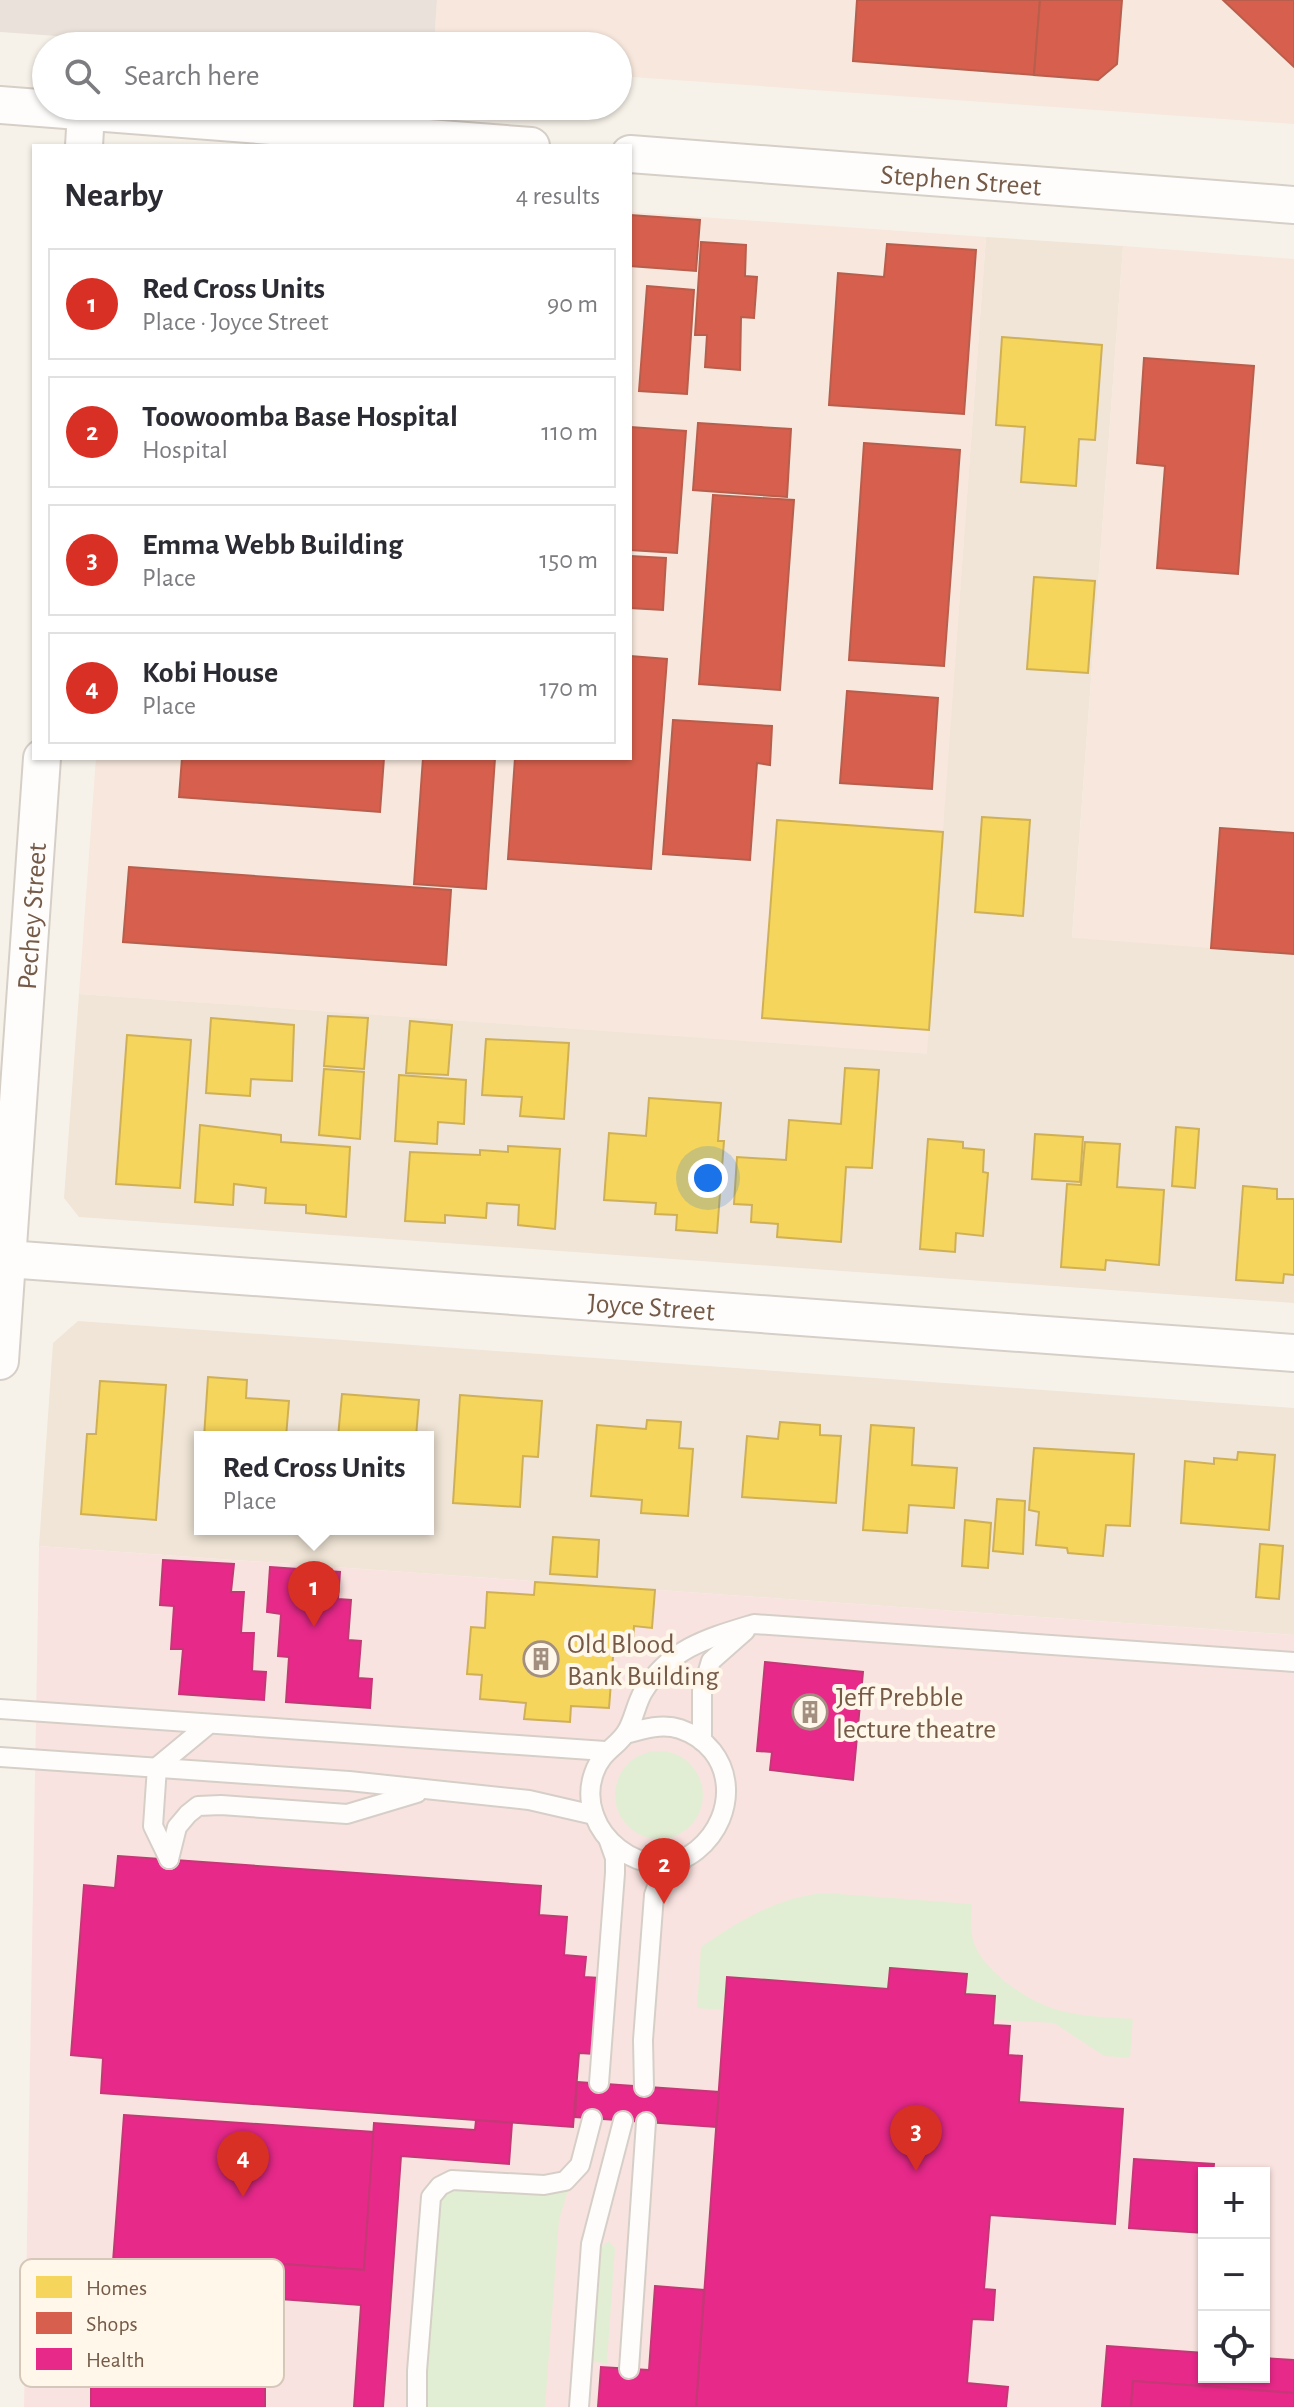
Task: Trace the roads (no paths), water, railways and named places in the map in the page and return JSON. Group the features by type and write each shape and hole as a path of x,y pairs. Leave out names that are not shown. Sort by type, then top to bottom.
{"street":[{"path":"0,105 32,114"},
{"path":"53,120 85,129 479,144"},
{"name":"Stephen Street","path":"632,154 1294,205"},
{"name":"Pechey Street","path":"0,1361 42,760"},
{"name":"Joyce Street","path":"7,1259 1294,1353"}],"lane":[{"path":"702,1741 702,1691 711,1661 754,1624"},
{"path":"626,1734 642,1693 661,1667 685,1648 754,1624 1294,1662"},
{"path":"0,1709 605,1751"},
{"path":"209,1724 157,1767 153,1826 169,1859 177,1827 198,1806 347,1814 428,1790"},
{"path":"638,2086 654,1895 669,1869 691,1855 712,1838 725,1814 727,1788 719,1762 702,1741 679,1728 652,1726 626,1734 605,1751 593,1774 590,1801 598,1827 615,1848 639,1860 666,1863 691,1855"},
{"path":"0,1757 349,1781 529,1800 594,1815"},
{"path":"599,2083 615,1873 615,1858 609,1841"},
{"path":"417,2407 431,2197 440,2186 452,2180 544,2185 565,2181 580,2165 592,2119"},
{"path":"579,2407 591,2244 623,2121"},
{"path":"629,2369 646,2122"}],"place":[{"name":"Red Cross Units","path":"314,1627"},
{"name":"Old Blood Bank Building","path":"541,1659"},
{"name":"Jeff Prebble lecture theatre","path":"810,1712"},
{"name":"Toowoomba Base Hospital","path":"664,1904"},
{"name":"Emma Webb Building","path":"916,2171"},
{"name":"Kobi House","path":"243,2197"}]}
